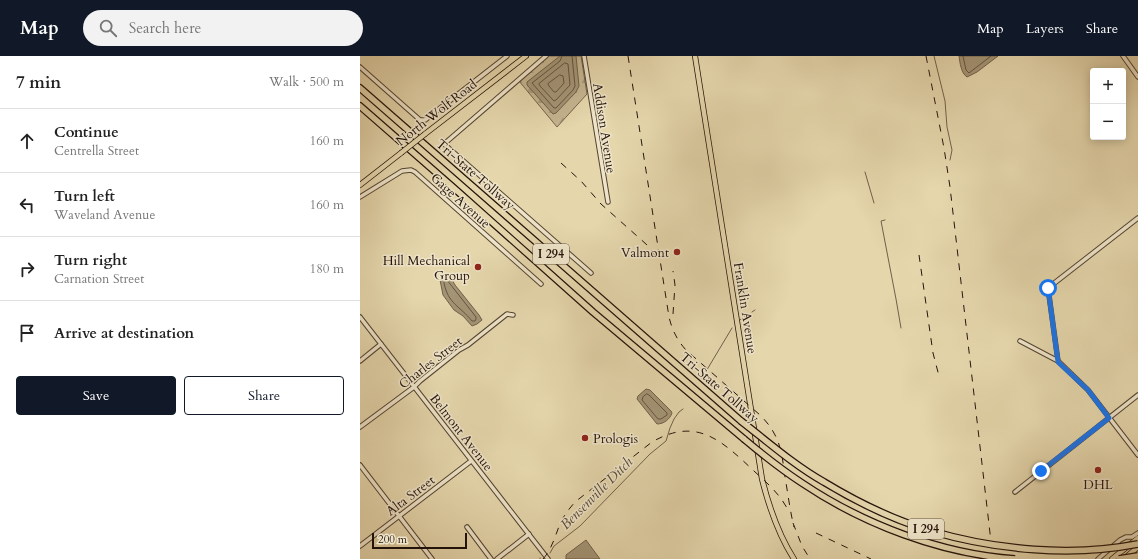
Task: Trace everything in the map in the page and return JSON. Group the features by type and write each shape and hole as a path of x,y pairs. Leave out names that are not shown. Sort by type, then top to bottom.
{"highway":[{"name":"Tri-State Tollway","path":"360,88 742,421 775,448 822,482 889,516 931,531 989,544 1039,549 1079,550 1135,544"},
{"name":"Tri-State Tollway","path":"360,106 455,188 593,312 744,439 776,465 803,484 840,506 897,532 929,543 961,551 1015,559"},
{"path":"1119,559 1138,556"}],"main road":[{"name":"North Wolf Road","path":"360,186 526,56"},
{"name":"Franklin Avenue","path":"695,56 762,479 778,531 794,559"},
{"path":"1112,559 1135,544 1138,538"},
{"path":"1123,559 1138,547"}],"street":[{"path":"360,67 420,120 425,120 507,56"},
{"path":"546,56 444,144 591,273"},
{"name":"Addison Avenue","path":"584,56 608,202"},
{"path":"1123,56 1138,77"},
{"name":"Gage Avenue","path":"360,197 402,171 410,170 415,172 541,284"},
{"path":"1058,362 1048,288 1138,218"},
{"name":"Charles Street","path":"360,427 507,314 513,314"},
{"name":"Belmont Avenue","path":"360,317 548,559"},
{"path":"1020,341 1058,362 1088,390 1138,455"},
{"path":"360,361 382,344"},
{"path":"1015,492 1138,395"},
{"name":"Alta Street","path":"360,546 471,461"},
{"path":"360,465 432,559"},
{"path":"467,527 491,559"},
{"path":"1098,559 1120,540 1126,537 1132,537 1138,533"},
{"path":"497,559 529,534"},
{"path":"1120,540 1127,539 1135,544"}],"green space":[{"path":"548,56 581,56 587,94 557,127 519,81"}],"water":[{"path":"560,56 576,56 579,86 576,92 556,113 553,114 527,85 527,82"},
{"path":"959,56 998,56 977,72 967,77 960,65"},
{"path":"447,275 450,276 455,285 479,315 482,320 477,324 472,326 463,316 454,310 443,295 440,280"},
{"path":"646,389 650,390 672,413 668,419 660,424 657,424 637,399 638,396"},
{"path":"586,540 600,559 566,559 566,555"}],"waterway":[{"name":"Bensenville Ditch","path":"934,56 945,101 947,127 952,150 950,160"},
{"path":"865,172 874,203"},
{"path":"885,220 881,221 901,328"},
{"name":"Bensenville Ditch","path":"740,320 746,315"},
{"name":"Bensenville Ditch","path":"702,378 732,328"},
{"name":"Bensenville Ditch","path":"550,553 554,546 580,526 650,454 666,441 674,419 683,409"}],"railway":[{"path":"628,56 669,317 675,335 686,350 760,415 772,429 781,450 794,527"},
{"path":"926,56 950,187 993,559"},
{"path":"561,163 581,181 601,204 646,244 658,261"},
{"path":"919,255 933,353 939,376"},
{"path":"673,271 675,285 673,314"},
{"path":"543,559 551,547 563,518 575,502 652,442 682,431 696,432 708,436 731,450 773,489 788,510"},
{"path":"793,523 802,546 810,559"},
{"path":"816,533 871,559"}],"place":[{"name":"Valmont","path":"677,252"},
{"name":"Hill Mechanical Group","path":"478,267"},
{"name":"Prologis","path":"585,438"},
{"name":"DHL","path":"1098,470"}],"route":[{"path":"1041,471 1109,418 1088,390 1058,362 1048,288"}]}
